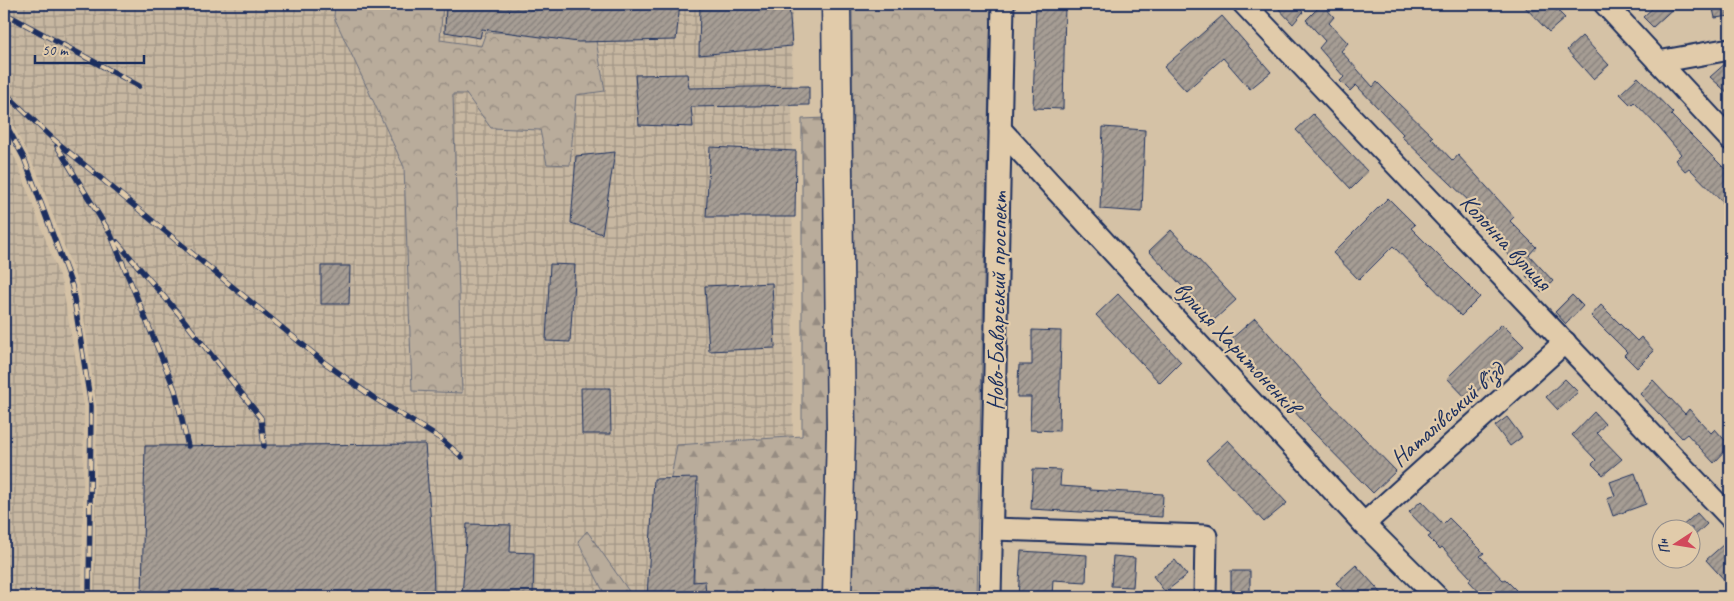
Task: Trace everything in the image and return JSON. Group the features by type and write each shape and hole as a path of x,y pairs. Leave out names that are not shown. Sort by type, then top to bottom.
{"main road":[{"path":"836,4 841,432 837,597"}],"street":[{"name":"Ново-Баварський проспект","path":"990,597 1002,4"},
{"name":"Колонна вулиця","path":"1244,4 1730,517"},
{"path":"1605,4 1730,139"},
{"path":"1658,62 1730,49"},
{"name":"вулиця Харитоненків","path":"1000,129 1364,524 1437,597"},
{"name":"Наталівський в'їзд","path":"1364,524 1565,342"},
{"path":"992,529 1206,536 1205,597"}],"shaded area":[{"path":"4,4 792,4 793,597 94,597 97,410 80,289 37,172 4,108"},
{"path":"4,137 17,162 62,284 84,406 82,597 4,597"}],"green space":[{"path":"335,4 443,4 440,40 481,46 486,32 595,35 605,91 576,95 570,165 547,164 540,130 491,128 466,94 453,94 462,393 412,391 404,167 334,17"},
{"path":"852,4 991,4 976,597 851,597 855,434"},
{"path":"825,118 826,432 822,597 643,597 693,596 699,484 670,483 677,445 802,436 802,119"},
{"path":"587,531 633,597 606,597 578,541"}],"building":[{"path":"446,4 680,4 676,40 578,42 482,29 480,38 445,32"},
{"path":"700,4 789,4 792,46 699,55"},
{"path":"1036,4 1065,4 1063,109 1033,108"},
{"path":"1274,4 1295,4 1303,12 1293,24"},
{"path":"1322,4 1334,17 1329,23 1348,43 1341,51 1373,87 1377,82 1433,137 1431,138 1453,161 1458,155 1514,217 1510,221 1536,247 1529,255 1553,281 1542,293 1526,276 1529,274 1500,247 1506,241 1473,205 1401,136 1403,134 1356,85 1350,91 1340,81 1344,77 1319,48 1325,41 1306,20"},
{"path":"1522,4 1551,4 1565,18 1549,32"},
{"path":"1657,4 1678,4 1653,27 1643,17"},
{"path":"1712,4 1728,4 1730,16 1715,18"},
{"path":"1222,16 1271,72 1250,89 1223,58 1186,91 1164,67"},
{"path":"1582,36 1609,65 1593,79 1567,50"},
{"path":"1727,62 1730,62 1730,95 1710,77"},
{"path":"687,74 689,88 809,86 809,105 691,107 693,127 639,125 635,75"},
{"path":"1638,77 1673,113 1671,115 1730,174 1730,210 1689,168 1685,171 1675,160 1681,154 1660,129 1634,102 1631,105 1620,94"},
{"path":"1313,114 1368,172 1351,189 1296,130"},
{"path":"1103,127 1145,130 1142,212 1100,209"},
{"path":"710,147 796,151 795,217 706,217"},
{"path":"615,152 602,234 571,223 576,156"},
{"path":"1388,198 1415,225 1411,228 1480,297 1461,316 1393,246 1359,280 1333,253"},
{"path":"1171,230 1236,300 1214,320 1149,251"},
{"path":"550,264 575,265 570,342 546,341"},
{"path":"321,266 350,266 349,304 321,304"},
{"path":"772,283 775,348 709,351 705,286"},
{"path":"1118,294 1181,362 1160,383 1096,315"},
{"path":"1572,295 1583,306 1566,324 1555,312"},
{"path":"1601,305 1637,341 1641,337 1654,351 1637,368 1624,355 1627,352 1591,316"},
{"path":"1255,318 1320,393 1396,471 1373,493 1311,430 1230,340"},
{"path":"1502,324 1524,346 1468,400 1447,378"},
{"path":"1032,330 1061,331 1059,431 1030,430 1031,397 1017,397 1019,365 1032,365"},
{"path":"1565,379 1578,392 1558,410 1546,397"},
{"path":"1653,380 1685,414 1689,409 1711,433 1715,429 1730,446 1714,463 1687,434 1682,438 1640,394"},
{"path":"581,388 610,388 611,434 582,434"},
{"path":"1594,412 1605,424 1597,433 1622,459 1603,475 1592,464 1596,460 1572,435"},
{"path":"1507,417 1522,437 1510,446 1495,426"},
{"path":"1228,440 1287,503 1264,522 1206,460"},
{"path":"425,444 433,552 434,597 142,597 145,446"},
{"path":"1033,469 1061,470 1060,486 1090,488 1090,490 1163,494 1162,517 1031,509"},
{"path":"1635,473 1646,504 1613,516 1607,499 1615,496 1610,482"},
{"path":"697,478 693,582 705,581 706,597 647,597 654,479"},
{"path":"1421,501 1443,524 1449,518 1484,553 1480,556 1503,580 1505,579 1516,590 1508,597 1484,597 1469,581 1471,578 1442,547 1440,549 1428,537 1431,535 1409,512"},
{"path":"1697,513 1702,518 1691,518"},
{"path":"1702,518 1707,524 1702,529"},
{"path":"467,524 511,525 510,552 534,553 533,597 462,597"},
{"path":"1724,544 1730,551 1730,586 1706,560"},
{"path":"1021,551 1087,555 1086,582 1053,580 1052,597 1018,597"},
{"path":"1113,556 1135,558 1133,587 1111,586"},
{"path":"1175,560 1187,575 1165,592 1153,576"},
{"path":"1356,565 1385,597 1349,597 1336,583"},
{"path":"1231,571 1250,571 1250,597 1231,597"}],"railway":[{"path":"4,13 139,86"},
{"path":"4,92 52,138 325,363 374,398 441,439 462,457"},
{"path":"4,121 24,158 72,286 91,406 89,597"},
{"path":"57,146 111,235 175,390 188,446"},
{"path":"117,242 179,314 261,418 264,446"}]}
